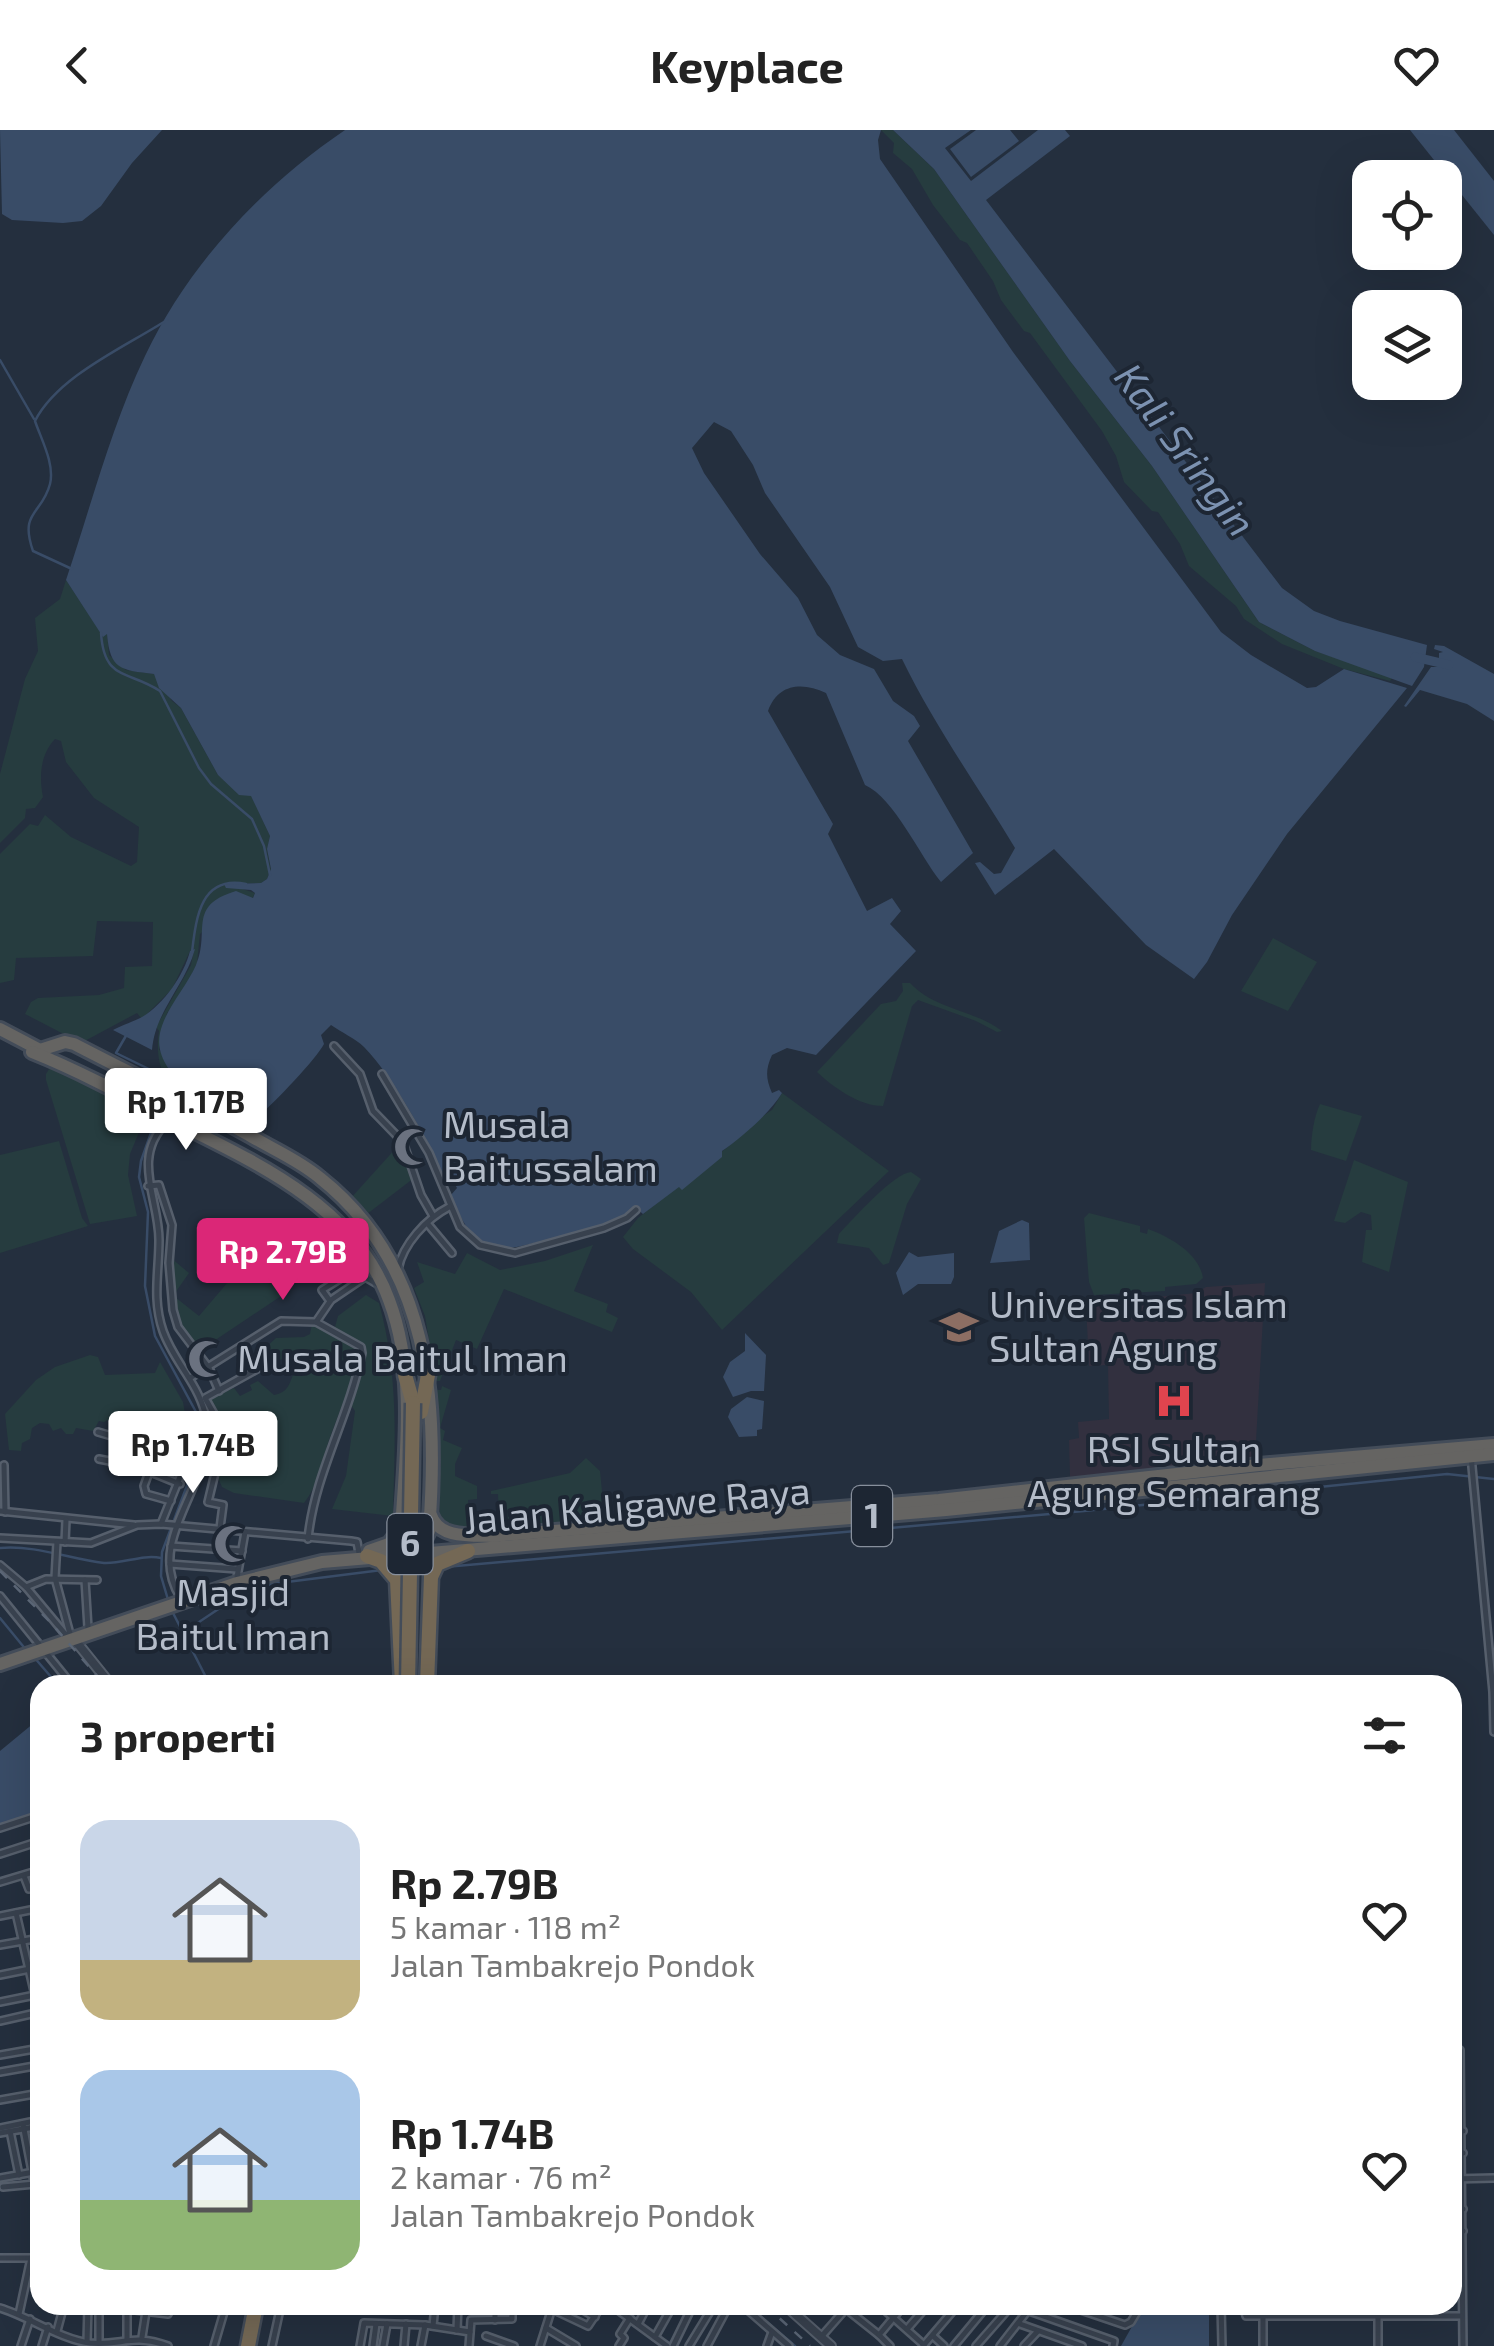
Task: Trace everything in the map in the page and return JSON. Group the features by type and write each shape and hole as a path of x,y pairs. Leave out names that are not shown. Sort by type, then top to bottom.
{"highway":[{"path":"0,1031 36,1049 65,1042 74,1044 201,1108 302,1165 344,1199 396,1255 397,1272 416,1322 428,1376 430,1512 426,1541 388,1560"},
{"path":"0,1031 278,1175 328,1216 362,1252 382,1284 394,1315 405,1375 401,1528 413,1549 442,1557"},
{"path":"328,1216 344,1199"},
{"name":"6","path":"405,1375 417,1407 416,1675"},
{"name":"6","path":"405,1675 417,1407 428,1376"},
{"path":"1089,1490 1494,1450"},
{"name":"1","path":"1434,1459 1471,1459 1494,1450"},
{"path":"365,1550 388,1560 873,1522 1416,1468 1434,1459"},
{"name":"Jalan Kaligawe Raya","path":"474,1551 1434,1459"},
{"name":"Jalan Kaligawe Raya","path":"1089,1490 1471,1459"},
{"path":"492,1536 943,1505"},
{"name":"Jalan Kaligawe Raya","path":"555,1540 943,1505"},
{"name":"1","path":"430,1512 440,1530 555,1540"},
{"path":"67,1635 162,1606 236,1577 308,1565 389,1544 401,1528"},
{"path":"365,1550 555,1540"},
{"path":"427,1675 432,1574 442,1557"},
{"path":"388,1560 397,1580 404,1675"},
{"path":"0,1661 137,1614"},
{"path":"240,2346 245,2315"},
{"path":"248,2346 254,2315"}],"street":[{"path":"334,1046 353,1063 367,1088 373,1111 403,1142 433,1216"},
{"path":"382,1074 429,1153 449,1207 470,1239 502,1252 514,1252 604,1228 636,1210"},
{"path":"180,1598 171,1580 171,1546 207,1449 207,1418 190,1378 166,1340 156,1309 158,1231 147,1166 164,1122 228,1150"},
{"path":"148,1186 160,1185 172,1225 169,1264 173,1310 184,1337 208,1367 219,1391"},
{"path":"396,1255 433,1216 449,1207"},
{"path":"427,1224 452,1254"},
{"path":"330,1301 322,1290 359,1267 366,1277 382,1284"},
{"path":"316,1322 330,1301 366,1277"},
{"path":"190,1378 282,1320 316,1322 360,1347 362,1353 349,1403 312,1505 308,1539"},
{"path":"220,1528 223,1505 208,1502 222,1444 205,1398 266,1364"},
{"path":"117,1421 140,1425 129,1451 142,1459"},
{"path":"98,1432 132,1442"},
{"path":"138,1467 153,1449"},
{"path":"163,1524 188,1457"},
{"path":"99,1459 138,1467 180,1484"},
{"path":"1471,1459 1494,1732"},
{"path":"4,1465 3,1512 66,1520 220,1528 365,1550"},
{"path":"149,1472 146,1494 171,1500"},
{"path":"66,1520 58,1546 56,1578 67,1635"},
{"path":"0,1538 34,1538 58,1546 91,1543 137,1525"},
{"path":"170,1564 236,1577 245,1532"},
{"path":"171,1546 242,1551"},
{"path":"0,1565 26,1587 102,1675"},
{"path":"26,1587 56,1578 98,1580"},
{"path":"85,1580 88,1628"},
{"path":"0,1596 33,1650 61,1675"},
{"path":"0,1828 30,1818"},
{"path":"0,1854 30,1844"},
{"path":"0,1882 30,1874"},
{"path":"24,1876 30,1889"},
{"path":"0,1916 30,1910"},
{"path":"0,1975 30,1969 16,1913"},
{"path":"0,1945 30,1940"},
{"path":"0,2002 30,1996"},
{"path":"0,2020 30,2014"},
{"path":"0,2055 30,2050"},
{"path":"0,2072 30,2067"},
{"path":"0,2100 30,2095"},
{"path":"0,2131 30,2125"},
{"path":"0,2131 24,2126"},
{"path":"24,2126 30,2154"},
{"path":"10,2131 19,2175"},
{"path":"1462,2131 1463,2346"},
{"path":"0,2178 30,2173"},
{"path":"1462,2178 1494,2178"},
{"path":"3,2187 30,2185"},
{"path":"0,2258 30,2258"},
{"path":"19,2314 30,2278"},
{"path":"0,2308 87,2342 142,2338 168,2346"},
{"path":"56,2331 61,2315"},
{"path":"87,2342 88,2315"},
{"path":"97,2344 98,2315"},
{"path":"127,2315 130,2341"},
{"path":"142,2338 145,2315"},
{"path":"214,2346 222,2315"},
{"path":"272,2346 279,2315"},
{"path":"372,2315 373,2346"},
{"path":"404,2346 410,2315"},
{"path":"421,2346 432,2315"},
{"path":"457,2330 458,2315"},
{"path":"495,2315 495,2320"},
{"path":"468,2346 472,2320 512,2319 512,2315"},
{"path":"540,2346 550,2315"},
{"path":"568,2315 588,2326 594,2317 591,2315"},
{"path":"626,2315 670,2346 687,2315"},
{"path":"638,2324 643,2315"},
{"path":"655,2337 667,2315"},
{"path":"689,2346 708,2315"},
{"path":"706,2346 723,2315"},
{"path":"753,2315 787,2345"},
{"path":"797,2315 831,2346"},
{"path":"821,2338 840,2315"},
{"path":"854,2315 890,2346"},
{"path":"890,2315 923,2346 950,2315"},
{"path":"879,2335 897,2315"},
{"path":"906,2330 919,2315"},
{"path":"954,2346 980,2315"},
{"path":"976,2346 1003,2315"},
{"path":"1000,2346 1026,2315"},
{"path":"1049,2315 1114,2341 1113,2346"},
{"path":"1096,2315 1125,2325 1134,2315"},
{"path":"1221,2315 1222,2346"},
{"path":"1246,2315 1463,2316"},
{"path":"1263,2316 1263,2346"},
{"path":"1378,2316 1378,2346"},
{"path":"619,2346 624,2338 620,2334 630,2318"},
{"path":"22,2346 30,2319"},
{"path":"360,2346 362,2325 373,2323 429,2325 470,2332"},
{"path":"384,2346 387,2324"},
{"path":"1020,2324 1082,2346"},
{"path":"42,2346 48,2327"},
{"path":"546,2328 576,2346"},
{"path":"1024,2346 1038,2331"},
{"path":"766,2346 772,2332"},
{"path":"486,2336 514,2346"},
{"path":"933,2336 944,2346"}],"shaded area":[{"path":"1265,1283 1255,1459 1070,1477 1069,1440 1079,1438 1078,1422 1109,1419 1108,1365 1089,1366 1086,1304"}],"green space":[{"path":"881,130 893,130 934,169 1070,361 1152,466 1259,622 1315,651 1384,674 1392,678 1390,681 1344,669 1282,644 1244,619 1236,606 1189,566 1180,544 1158,512 1152,511 1124,482 1102,431 1001,300 993,281 967,243 960,240 933,205 912,169 893,153 894,143"},
{"path":"66,580 103,636 107,632 109,655 126,670 154,674 181,708 218,775 251,795 270,836 267,850 271,869 267,879 261,883 226,884 226,888 255,893 252,899 242,895 200,934 197,963 186,988 167,1013 159,1049 179,1085 231,1114 248,1119 243,1128 180,1094 162,1069 158,1052 159,1031 156,1027 191,965 194,950 172,989 142,1019 137,1013 81,1043 25,1014 38,998 99,995 124,988 125,967 152,966 153,922 97,921 93,956 16,958 14,980 0,983 0,854 30,824 38,826 45,815 71,837 131,866 137,862 139,827 94,798 66,762 61,741 55,739 42,766 43,797 35,808 26,809 25,818 0,843 0,774 25,679 38,651 35,618 60,599"},
{"path":"1273,938 1317,962 1288,1011 1241,991"},
{"path":"902,983 910,983 931,999 1002,1031 918,1000 912,1006 883,1106 865,1103 817,1072 881,1004 896,1001 903,991"},
{"path":"51,1066 147,1113 130,1154 128,1175 137,1216 90,1224 46,1080"},
{"path":"782,1093 889,1171 722,1330 691,1292 633,1249 623,1237 638,1218 772,1110"},
{"path":"1320,1104 1362,1116 1346,1161 1311,1150"},
{"path":"59,1141 82,1218 88,1226 0,1253 0,1155"},
{"path":"401,1147 414,1178 367,1214 351,1198"},
{"path":"1354,1160 1408,1182 1389,1272 1362,1262 1366,1230 1372,1230 1371,1215 1361,1212 1345,1223 1334,1221"},
{"path":"911,1172 921,1179 907,1204 889,1263 883,1265 869,1248 837,1243 839,1234 874,1198"},
{"path":"1089,1213 1140,1226 1140,1232 1147,1234 1148,1229 1174,1241 1196,1261 1203,1278 1196,1284 1165,1287 1165,1291 1094,1295 1089,1282 1084,1218"},
{"path":"593,1245 574,1291 608,1304 606,1312 618,1318 612,1332 504,1289 477,1349 456,1340 440,1381 436,1381 425,1316 414,1288 424,1282 417,1262 455,1274 467,1253 500,1270"},
{"path":"171,1258 189,1273 175,1297 199,1316 228,1282 240,1275 258,1281 265,1275 287,1292 199,1351 179,1319 174,1296"},
{"path":"366,1295 379,1303 390,1357 394,1409 393,1516 332,1509 346,1476 355,1411 351,1405 366,1346 335,1327 338,1316"},
{"path":"320,1322 361,1349 309,1496 304,1503 234,1493 222,1487 216,1473 225,1444 208,1399 234,1388 240,1396 252,1390 250,1385 258,1381 274,1395 284,1391 309,1355 306,1351 293,1353 269,1362 262,1351 276,1338 310,1334 312,1324"},
{"path":"90,1355 98,1357 105,1375 155,1373 160,1362 183,1402 188,1430 162,1441 159,1430 149,1426 147,1433 143,1432 141,1418 131,1415 99,1421 93,1431 76,1428 73,1434 66,1434 61,1428 53,1431 49,1424 40,1423 32,1428 21,1451 9,1450 5,1414 36,1380 55,1367"},
{"path":"442,1386 451,1390 440,1428 445,1431 443,1440 462,1448 455,1476 477,1486 477,1499 468,1500 469,1530 454,1528 440,1519 437,1468 441,1467 435,1390"},
{"path":"586,1458 600,1471 605,1522 503,1528 499,1523 498,1494 491,1491 570,1473"}],"water":[{"path":"0,130 162,130 101,206 82,221 63,223 12,220 2,214"},
{"path":"345,130 881,130 880,159 1013,352 1221,632 1307,688 1316,687 1344,669 1407,688 1287,834 1194,979 1146,945 1054,849 995,895 975,863 980,862 994,874 1001,873 1015,848 902,659 883,661 858,647 830,587 765,493 753,465 731,431 714,422 692,448 704,473 760,554 798,598 817,635 840,655 874,669 893,701 914,716 920,726 908,741 973,853 941,882 886,802 865,785 826,693 792,687 772,702 768,711 833,824 828,834 867,911 892,898 901,911 890,924 916,951 816,1055 787,1048 772,1055 768,1083 772,1093 782,1093 755,1125 682,1190 679,1187 643,1214 636,1208 601,1226 523,1246 494,1248 472,1234 451,1195 457,1188 453,1181 447,1185 422,1132 387,1075 360,1044 331,1025 321,1035 324,1044 310,1063 243,1128 247,1119 203,1099 175,1076 160,1049 160,1033 166,1015 196,965 205,912 221,897 236,891 253,898 255,893 251,890 226,888 224,884 261,883 267,879 271,869 267,849 270,836 251,796 239,795 218,775 181,708 159,688 154,674 125,669 114,661 107,634 103,637 66,580 122,411 163,322 205,259 256,202"},
{"path":"893,130 971,130 945,148 971,181 1038,130 1065,130 1070,136 986,200 1282,588 1314,611 1427,645 1424,667 1412,686 1315,651 1259,622 1152,466 1070,361 934,169"},
{"path":"976,130 1010,130 1019,141 971,177 950,149"},
{"path":"1410,130 1454,130 1494,181 1494,235 1462,195 1462,160 1434,160"},
{"path":"1435,645 1444,646 1494,674 1494,721 1467,704 1420,690 1404,706 1431,667 1439,667 1439,653 1443,652 1434,649"},
{"path":"195,949 164,1011 152,1050 113,1030 158,1005 178,979 190,951"},
{"path":"1022,1220 1029,1223 1030,1260 990,1263 999,1231"},
{"path":"909,1252 918,1257 954,1253 951,1284 918,1284 903,1295 896,1273"},
{"path":"745,1333 766,1355 764,1391 733,1397 723,1377 730,1362 745,1351"},
{"path":"747,1397 764,1401 762,1429 757,1430 757,1436 739,1437 728,1417 731,1409"},
{"path":"30,1726 30,1814 0,1825 0,1751"},
{"path":"1138,2315 1209,2315 1209,2346 1121,2346"}],"waterway":[{"path":"72,569 33,551 29,538 30,520 46,494 51,476 35,421 59,390 76,376 167,320"},
{"path":"0,360 34,419"},
{"path":"101,633 103,648 113,667 160,691 199,768 211,784 252,819 264,846 270,875"},
{"name":"Kali Sringin","path":"1415,657 1449,665"},
{"path":"192,952 199,914 210,893 219,886 246,884"},
{"path":"127,1034 116,1053 155,1072 156,1079"},
{"path":"159,1092 159,1108"},
{"path":"157,1116 139,1177 148,1212 145,1286 155,1336 196,1412 200,1451 162,1552 161,1576 169,1603"},
{"path":"445,1567 1084,1511 1447,1474 1494,1479"},
{"path":"0,1548 40,1550 104,1563 161,1558"},
{"path":"181,1634 247,1590 382,1570"},
{"path":"172,1611 205,1675"},
{"path":"0,1618 27,1651"},
{"path":"33,1656 49,1675"},
{"path":"759,2315 795,2346"}],"railway":[{"path":"0,1571 96,1675"},
{"path":"776,2315 810,2346"}],"place":[{"name":"Musala Baitussalam","path":"413,1147"},
{"name":"Universitas Islam Sultan Agung","path":"959,1327"},
{"name":"Musala Baitul Iman","path":"207,1359"},
{"name":"RSI Sultan Agung Semarang","path":"1174,1401"},
{"name":"Masjid Baitul Iman","path":"233,1544"}]}
